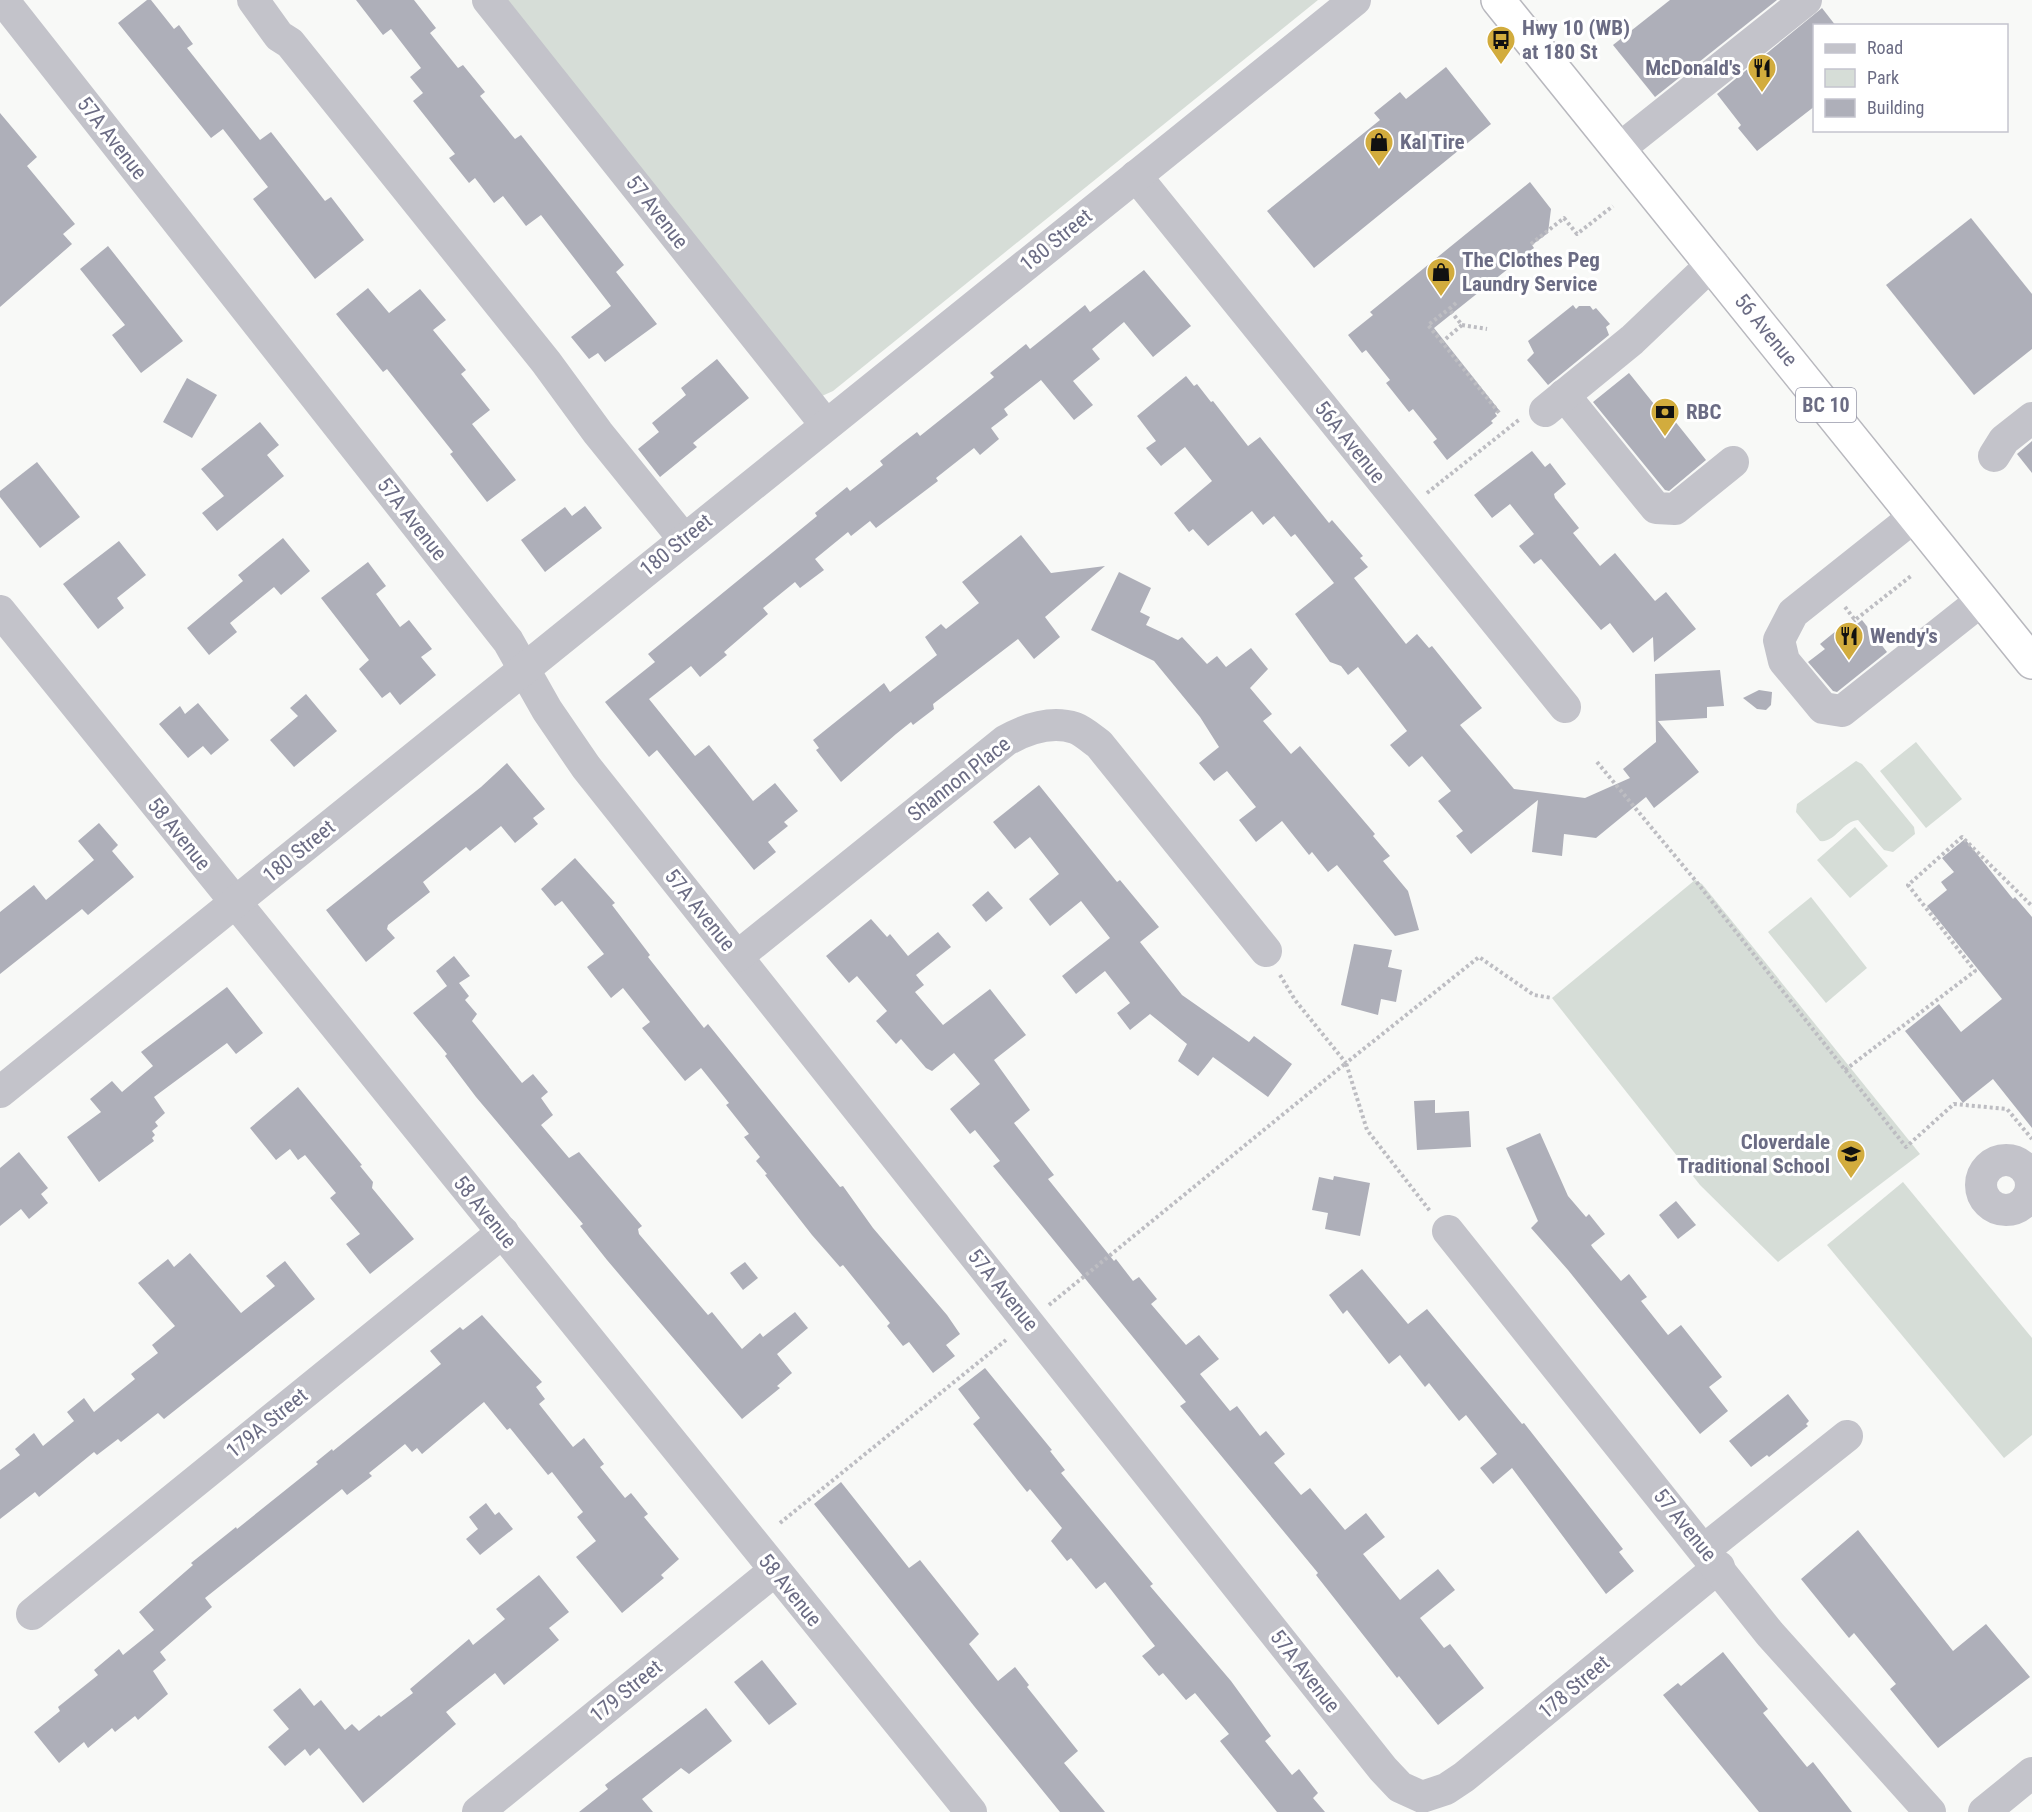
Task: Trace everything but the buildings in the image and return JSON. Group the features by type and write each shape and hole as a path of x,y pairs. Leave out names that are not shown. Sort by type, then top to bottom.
{"highway":[{"name":"56 Avenue","path":"1498,0 2032,662"}],"street":[{"name":"57A Avenue","path":"3,0 492,620 525,670 563,735 586,767 1383,1769 1400,1787 1422,1797"},
{"path":"253,0 279,36 290,43 546,362 598,433 683,538"},
{"name":"57 Avenue","path":"488,0 826,425"},
{"name":"180 Street","path":"0,1092 525,670 683,538 1355,0"},
{"path":"1619,149 1806,0"},
{"name":"56A Avenue","path":"1136,176 1565,707"},
{"path":"1713,264 1632,340 1545,407 1656,508 1674,509 1732,462"},
{"path":"1994,456 2004,440 2032,418"},
{"path":"1915,516 1793,613 1779,640 1784,661 1823,708 1842,711 1982,600"},
{"name":"58 Avenue","path":"0,611 971,1812"},
{"name":"Shannon Place","path":"738,956 1005,741 1026,730 1048,725 1076,728 1099,744 1266,951"},
{"name":"57 Avenue","path":"1448,1231 1712,1558 1770,1634 1930,1812"},
{"name":"179A Street","path":"32,1614 503,1233"},
{"name":"178 Street","path":"1422,1797 1446,1789 1464,1777 1847,1436"},
{"name":"179 Street","path":"478,1812 774,1571"},
{"path":"1984,1812 2032,1773"}],"path":[{"path":"1531,244 1564,218 1577,234 1613,206"},
{"path":"1456,303 1428,325 1500,414"},
{"path":"1449,309 1462,325 1487,328"},
{"path":"1442,342 1462,325"},
{"path":"1405,510 1545,407"},
{"path":"1849,625 1911,576"},
{"path":"1839,599 1855,620"},
{"path":"1597,762 1906,1147 1954,1104 2007,1108 2032,1139"},
{"path":"1845,1070 1975,971 1908,885 1962,837 2032,906"},
{"path":"1266,951 1295,1000 1346,1063 1367,1130 1420,1200 1448,1231"},
{"path":"1042,1311 1479,957 1534,994 1552,998"},
{"path":"780,1523 1012,1335"}],"green space":[{"path":"499,0 1318,0 833,391 822,396"},
{"path":"1916,742 1962,799 1926,828 1880,771"},
{"path":"1856,761 1862,764 1914,827 1915,834 1893,852 1884,850 1858,820 1848,824 1830,839 1820,841 1796,812 1797,804"},
{"path":"1855,827 1888,866 1850,898 1817,860"},
{"path":"1695,880 1702,884 1920,1154 1778,1262 1700,1185 1552,998"},
{"path":"1811,897 1867,968 1826,1003 1768,932"},
{"path":"1903,1182 2032,1338 2032,1435 2004,1458 1827,1245"}],"place":[{"name":"Hwy 10 (WB) at 180 St","path":"1501,66"},
{"name":"McDonald's","path":"1762,94"},
{"name":"Kal Tire","path":"1379,168"},
{"name":"The Clothes Peg Laundry Service","path":"1441,298"},
{"name":"RBC","path":"1665,438"},
{"name":"Wendy's","path":"1849,662"},
{"name":"Cloverdale Traditional School","path":"1851,1180"}]}
